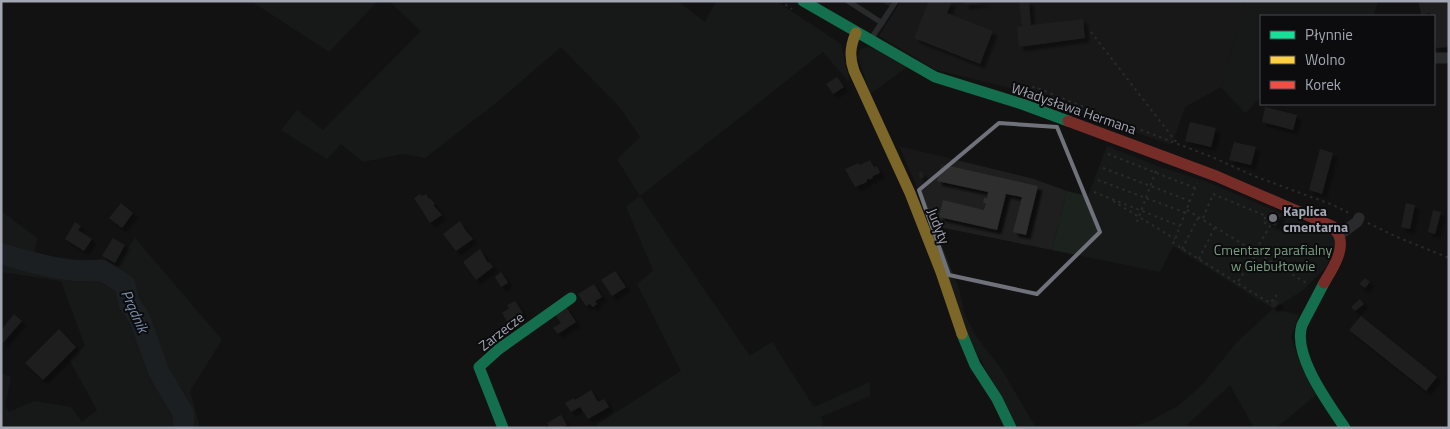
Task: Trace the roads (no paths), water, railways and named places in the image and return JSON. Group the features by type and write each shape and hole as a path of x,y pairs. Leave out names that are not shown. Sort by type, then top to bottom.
{"street":[{"name":"Władysława Hermana","path":"802,1 935,76 1022,104 1216,176 1332,226 1339,235"},
{"name":"Judyty","path":"856,33 850,50 851,63 856,77 910,193 941,272 957,323 975,365 997,399 1011,428"},
{"path":"1435,58 1449,58"},
{"path":"1345,428 1327,401 1302,352 1299,331 1310,304 1334,264 1340,250 1339,235 1357,222 1359,218"},
{"name":"Zarzecze","path":"503,428 479,368 499,349 571,298"}],"lane":[{"path":"848,1 882,23"},
{"path":"870,41 896,1"}],"waterway":[{"name":"Prądnik","path":"1,254 63,269 102,270 125,285 129,303 139,317 159,372 183,413 184,428"}],"place":[{"name":"Kaplica cmentarna","path":"1273,218"}],"park label":[{"name":"Cmentarz parafialny w Giebułtowie","path":"1273,258"}]}
